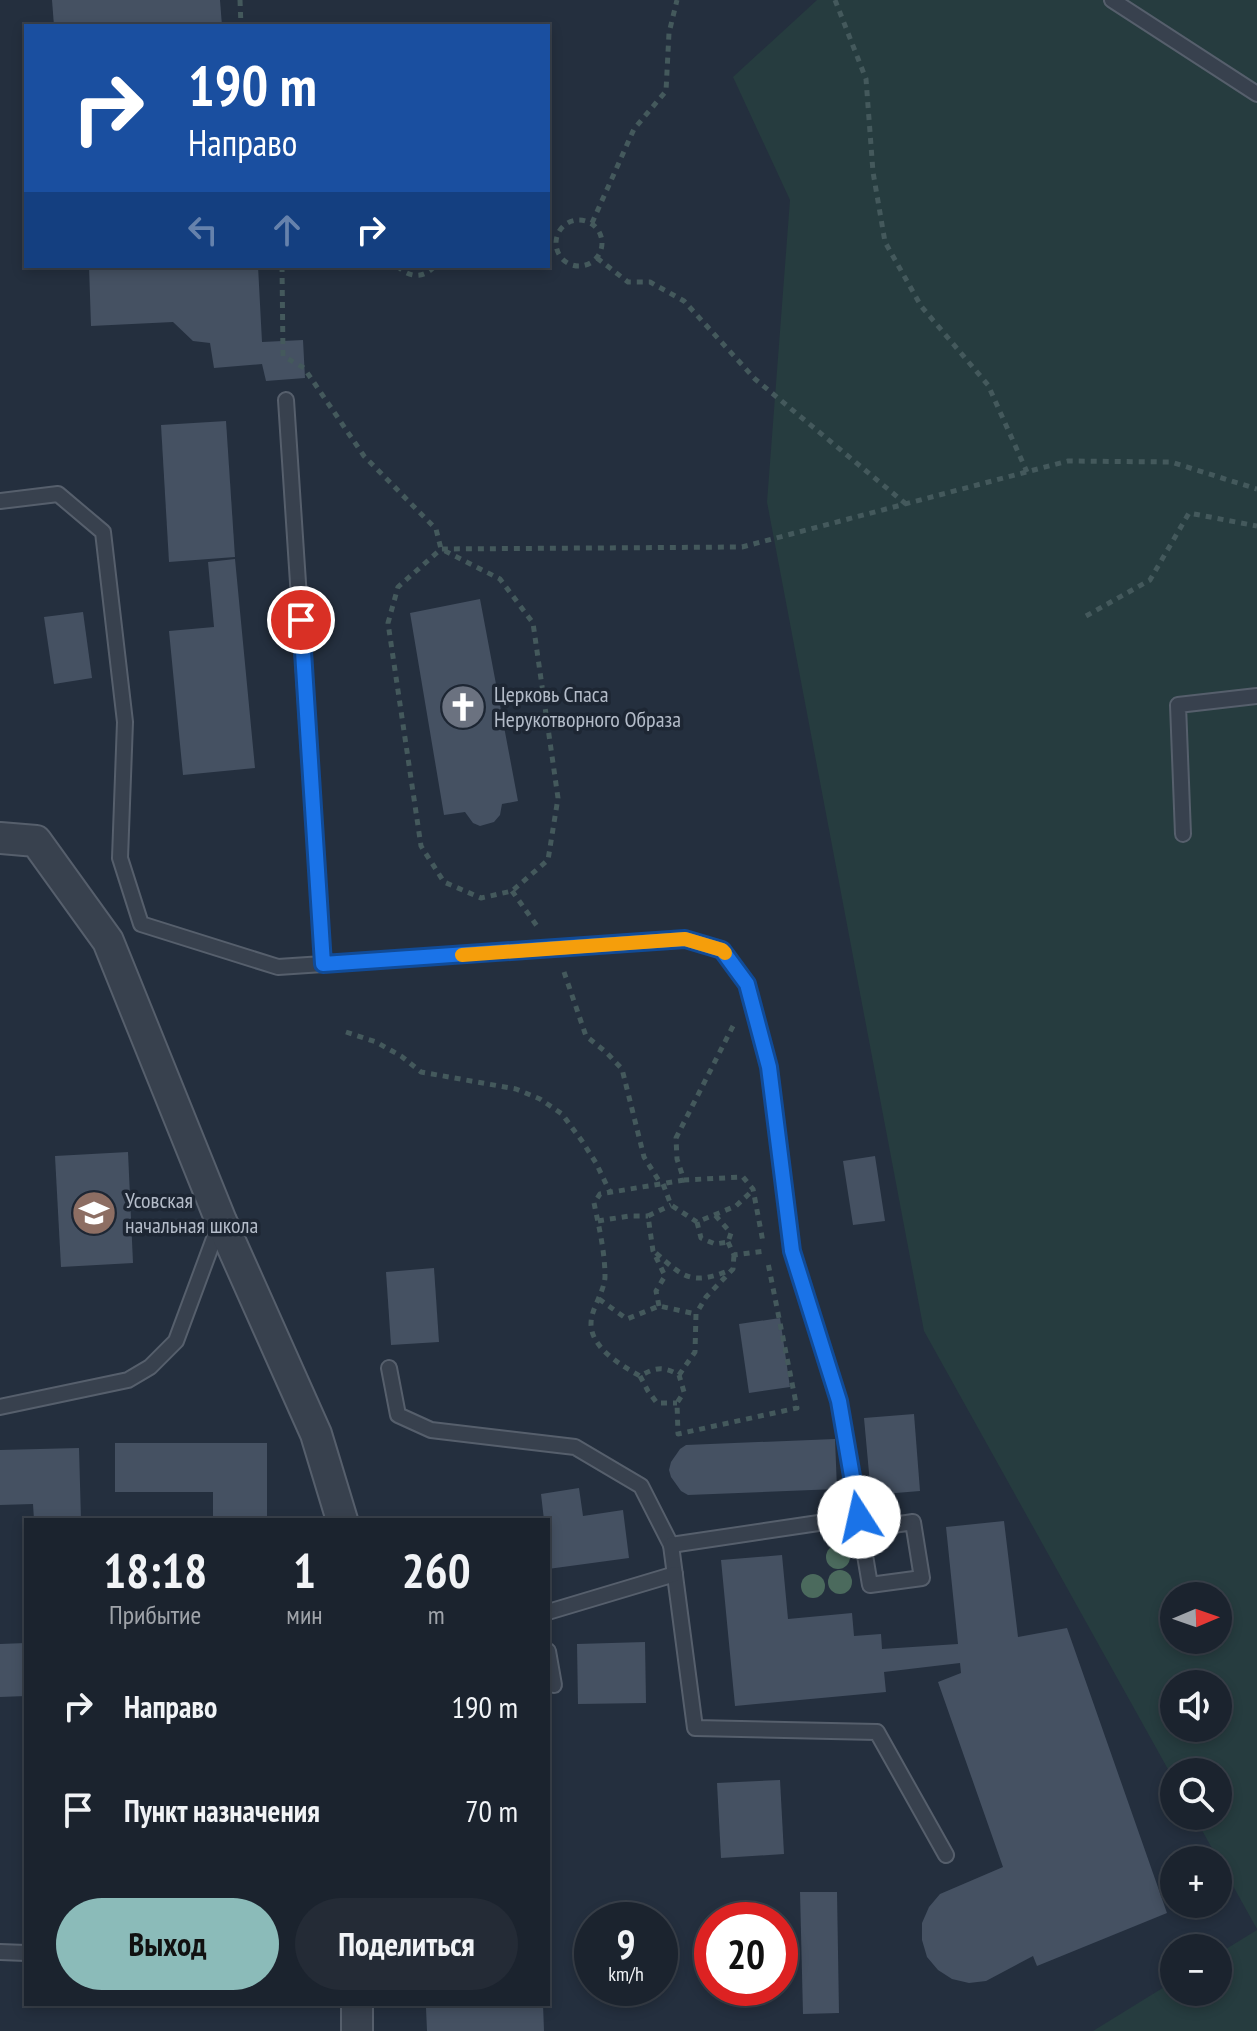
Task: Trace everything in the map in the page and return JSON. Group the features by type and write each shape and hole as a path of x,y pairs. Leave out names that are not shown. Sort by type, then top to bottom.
{"street":[{"path":"0,838 36,841 108,941 221,1221 316,1434 341,1518"},
{"path":"357,2006 357,2031"}],"lane":[{"path":"1112,0 1257,94"},
{"path":"286,400 323,964"},
{"path":"0,501 58,494 103,532 125,722 120,858 141,924 278,967 685,939 722,950 747,984 769,1067 792,1251 839,1401 860,1523 870,1585 922,1578 913,1522 860,1523 671,1545"},
{"path":"1183,834 1178,705 1257,696"},
{"path":"0,1407 128,1380 150,1367 176,1341 221,1221"},
{"path":"389,1368 398,1415 431,1430 575,1447 641,1486 671,1545 695,1728 877,1732 946,1855"},
{"path":"550,1611 675,1574"},
{"path":"550,1662 554,1685"},
{"path":"0,1952 24,1953"}],"path":[{"path":"240,0 241,24"},
{"path":"592,223 634,129 666,91 669,33 677,0"},
{"path":"835,0 866,79 873,172 885,242 921,306 988,385 1027,472"},
{"path":"577,220 592,223 602,241 597,258 589,264 566,262 557,246 558,233 563,226 577,220"},
{"path":"550,246 557,246"},
{"path":"597,258 628,282 650,282 684,301 755,379 906,504"},
{"path":"282,268 283,356 304,368 364,456 436,529 441,549 500,579 533,623 558,798 548,860 512,891 481,898 444,882 421,846 388,623 398,587 441,549 742,547 1068,461 1171,462 1257,489"},
{"path":"400,268 411,276 419,276 433,268"},
{"path":"1086,616 1150,580 1189,513 1257,526"},
{"path":"512,891 560,961 586,1036 622,1069 644,1157 662,1184 671,1205 697,1222 701,1238 715,1244 728,1242"},
{"path":"684,1180 677,1159 676,1138 736,1019"},
{"path":"346,1032 376,1042 421,1072 516,1089 540,1099 562,1114 596,1163 610,1192"},
{"path":"640,1376 652,1369 667,1368 679,1375 684,1392 677,1403 678,1434 797,1408 753,1189 743,1177 684,1180 610,1192 600,1194 594,1203 605,1280 591,1325 598,1344 615,1362 640,1376 657,1403 677,1403"},
{"path":"697,1222 736,1206 753,1189"},
{"path":"598,1221 648,1216 671,1205"},
{"path":"679,1375 695,1352 696,1314 706,1297 733,1269 734,1255 728,1242 731,1233 715,1215"},
{"path":"648,1216 653,1250 665,1276 656,1291 659,1306"},
{"path":"653,1250 680,1274 706,1279 733,1269"},
{"path":"734,1255 765,1251"},
{"path":"599,1299 627,1319 659,1306 696,1314"}],"green space":[{"path":"817,0 1257,0 1257,1929 1232,1884 1232,1846 1211,1846 1202,1830 1232,1830 1232,1758 1162,1758 924,1331 767,502 790,200 733,77"},
{"path":"1257,1930 1257,2031 1093,2031 1160,1990 1160,2006 1232,2006 1232,1945"}],"building":[{"path":"52,0 220,0 222,24 54,24"},
{"path":"89,268 258,268 262,342 303,340 305,378 266,381 262,364 214,368 210,343 193,341 173,322 91,326"},
{"path":"226,421 235,557 169,562 161,425"},
{"path":"235,559 255,768 183,775 169,631 214,627 208,562"},
{"name":"Церковь Спаса Нерукотворного Образа","path":"480,599 518,801 502,804 500,815 494,822 480,826 473,823 465,812 444,815 410,613"},
{"path":"83,612 92,678 54,684 44,617"},
{"path":"128,1152 133,1263 61,1267 55,1156"},
{"path":"875,1156 885,1221 853,1225 843,1161"},
{"path":"434,1268 439,1342 391,1345 386,1272"},
{"path":"780,1318 790,1387 749,1393 739,1324"},
{"path":"914,1414 920,1491 871,1495 864,1418"},
{"path":"835,1439 837,1489 688,1495 681,1491 669,1470 671,1462 686,1445"},
{"path":"115,1443 267,1443 267,1518 213,1518 213,1492 115,1492"},
{"path":"79,1448 81,1518 34,1518 33,1504 0,1505 0,1450"},
{"path":"579,1488 583,1516 623,1510 629,1558 550,1569 550,1518 544,1518 541,1494"},
{"path":"1004,1521 1018,1637 1067,1628 1160,1893 1160,1916 1037,1966 1033,1956 986,1981 969,1983 952,1979 938,1970 927,1957 922,1940 922,1923 929,1907 940,1894 1003,1867 938,1682 961,1673 960,1663 884,1672 886,1692 735,1706 721,1560 782,1555 788,1619 852,1613 854,1636 881,1634 882,1649 958,1644 946,1527"},
{"path":"645,1642 646,1703 578,1704 577,1644"},
{"path":"24,1643 24,1696 0,1697 0,1644"},
{"path":"780,1780 784,1854 721,1858 717,1783"},
{"path":"800,1892 837,1892 839,2013 803,2014"},
{"path":"543,2006 544,2031 427,2031 426,2008"}],"slow traffic":[{"path":"462,955 685,939 725,953"}],"place":[{"name":"Церковь Спаса Нерукотворного Образа","path":"463,707"},
{"name":"Усовская начальная школа","path":"94,1213"}],"route":[{"path":"301,620 323,964 685,939 722,950 747,984 769,1067 792,1251 839,1401 859,1517"}]}
